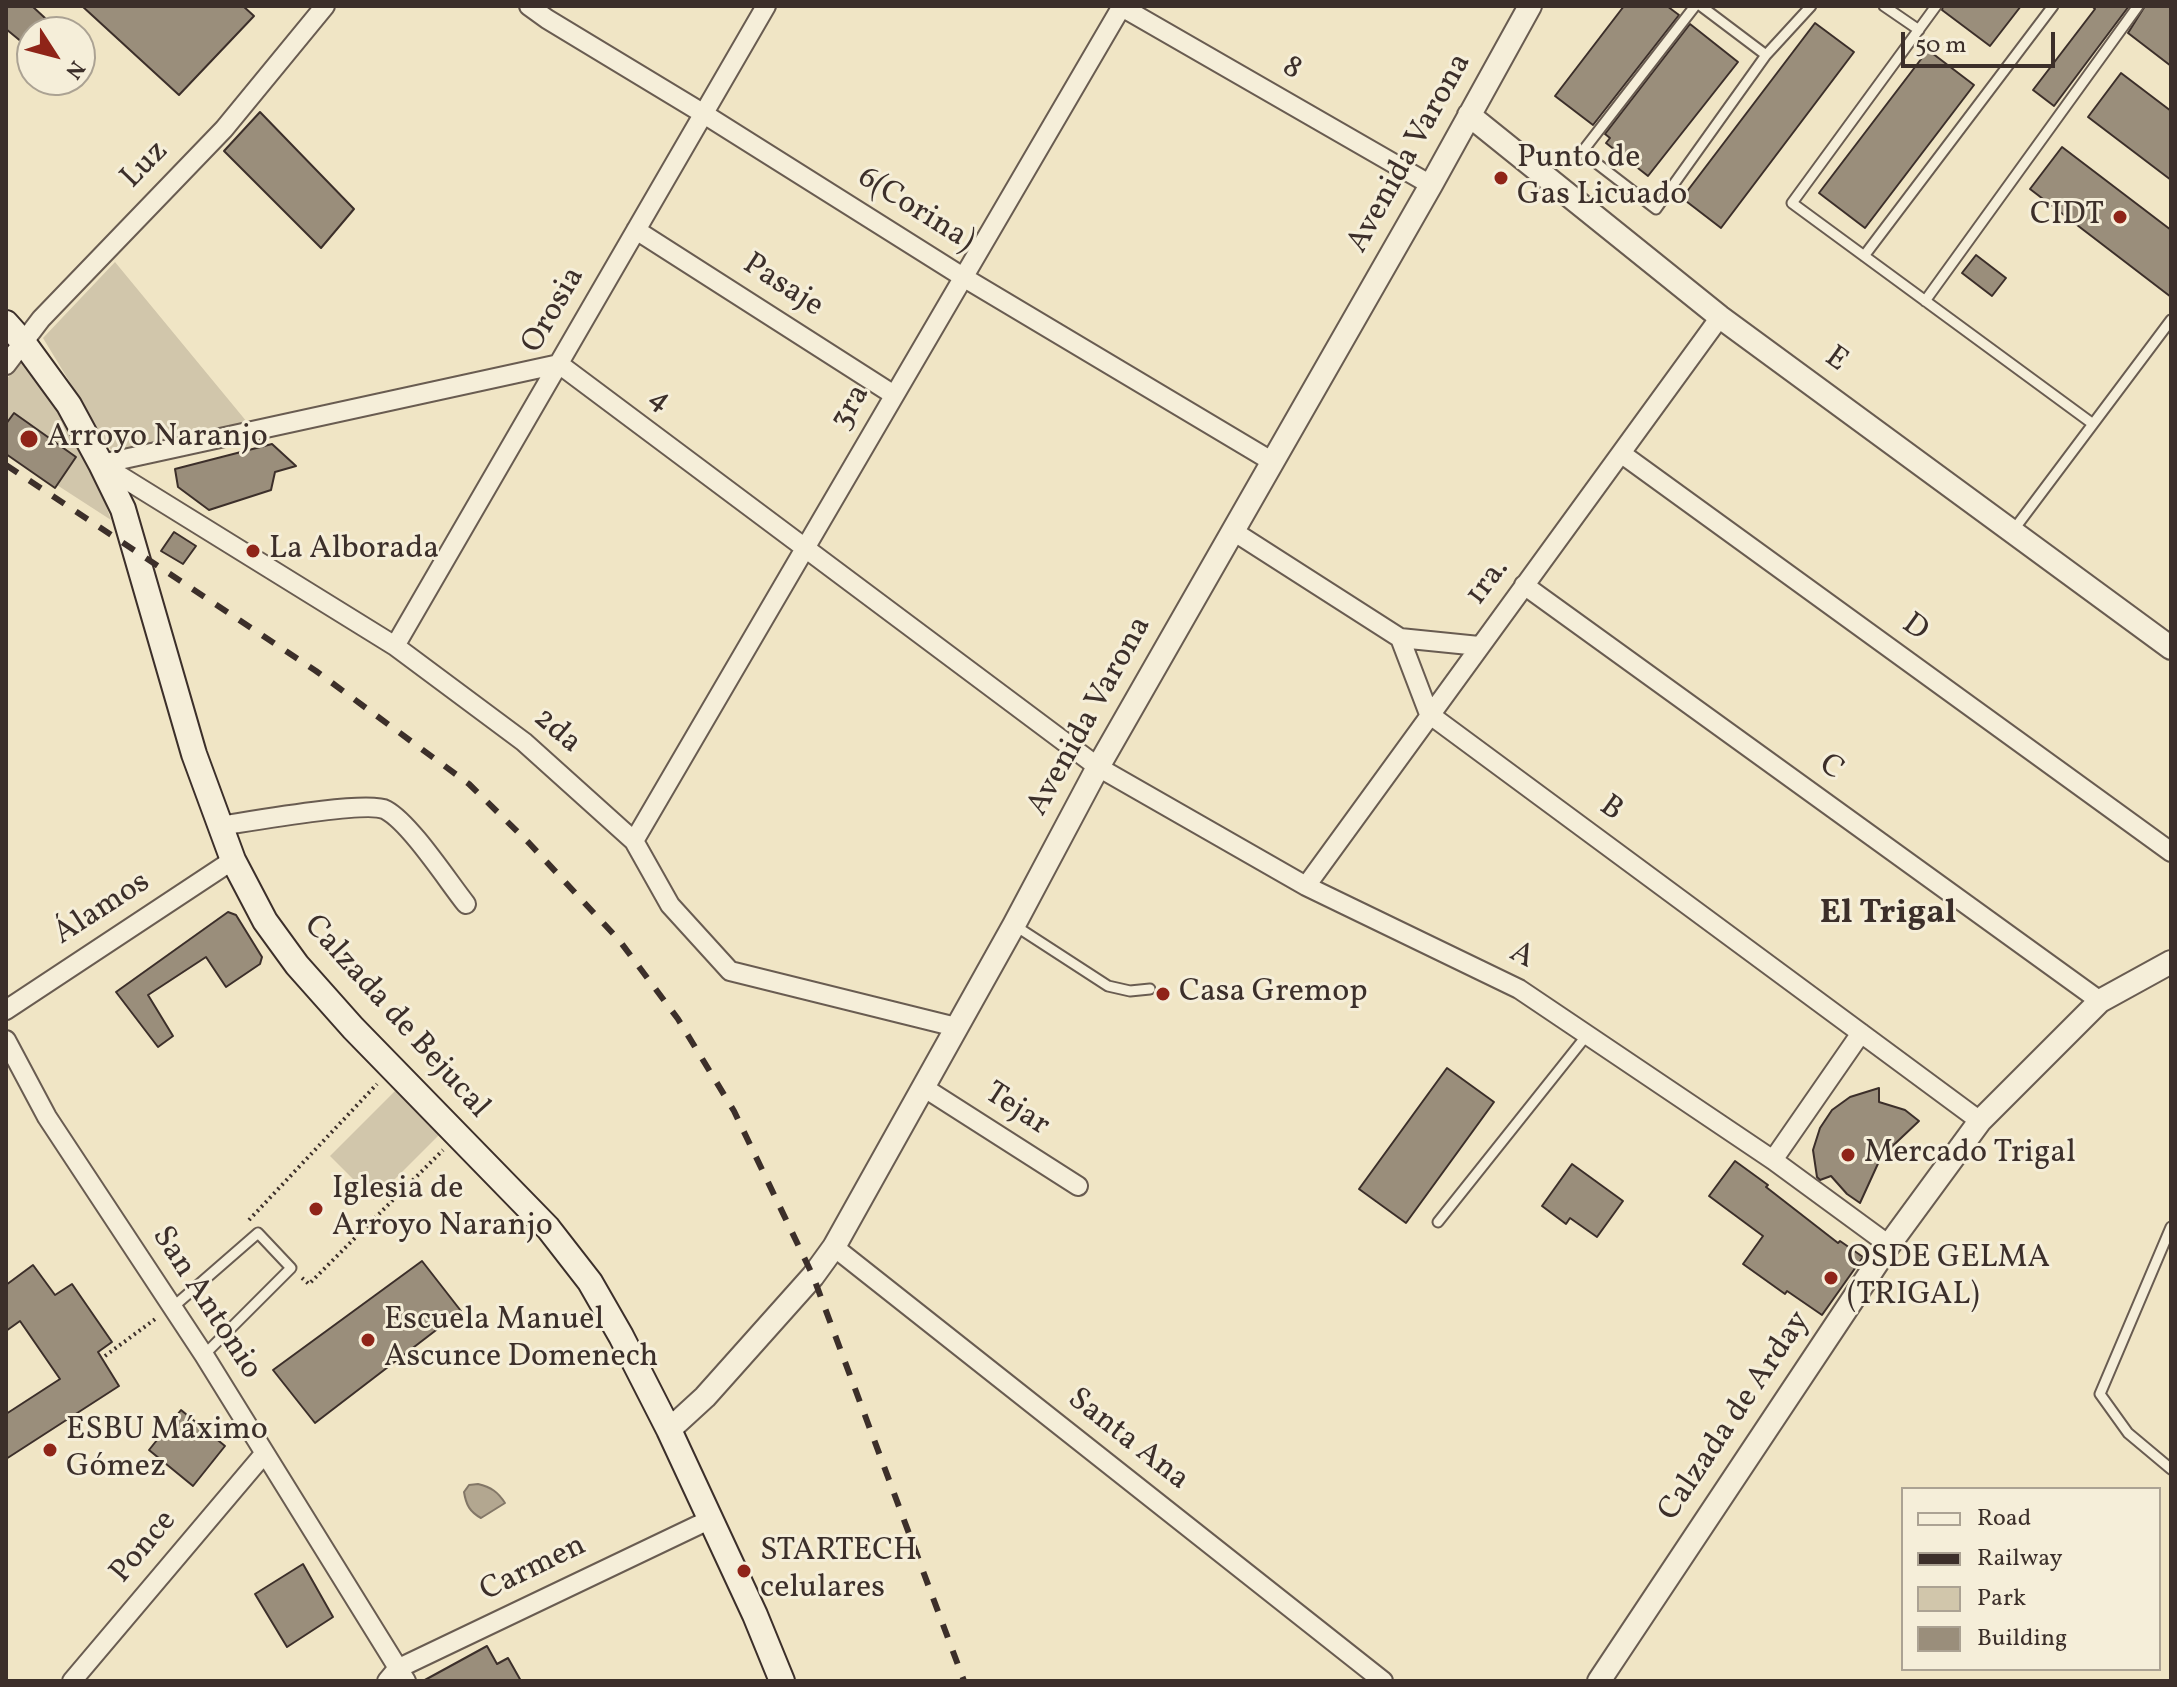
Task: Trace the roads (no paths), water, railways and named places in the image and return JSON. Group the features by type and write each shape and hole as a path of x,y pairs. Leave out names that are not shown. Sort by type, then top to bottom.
{"main road":[{"name":"Calzada de Bejucal","path":"6,323 69,405 123,509 194,754 233,860 265,921 297,965 353,1028 548,1228 590,1282 669,1430 755,1615 782,1681"}],"street":[{"name":"Luz","path":"6,365 41,319 224,129 325,6"},
{"name":"6(Corina)","path":"529,6 963,277 1273,462"},
{"name":"Orosia","path":"395,646 766,6"},
{"name":"8","path":"1121,6 1431,185"},
{"name":"3ra","path":"634,841 1121,6"},
{"name":"Avenida Varona","path":"669,1430 715,1386 813,1276 834,1247 1014,925 1098,767 1530,6"},
{"name":"E","path":"1469,115 1720,317 2171,648"},
{"name":"Pasaje","path":"636,230 894,395"},
{"name":"1ra.","path":"1306,886 1720,317"},
{"path":"101,464 559,364"},
{"name":"4","path":"559,364 1098,767"},
{"name":"D","path":"1622,454 2171,852"},
{"name":"2da","path":"101,464 395,646 524,742 634,841 670,905 730,971 956,1027"},
{"path":"1233,531 1400,638 1479,646"},
{"name":"C","path":"1524,585 2100,1001"},
{"path":"1400,638 1429,714"},
{"name":"B","path":"1429,714 1980,1121"},
{"name":"A","path":"1098,767 1306,886 1519,989 1773,1160 1889,1245"},
{"path":"220,826 312,812 382,807 400,818 466,904"},
{"name":"Álamos","path":"6,1010 233,860"},
{"name":"Calzada de Arday","path":"1599,1681 1889,1245 1980,1121 2100,1001 2171,962"},
{"path":"1773,1160 1861,1033"},
{"name":"San Antonio","path":"6,1040 47,1117 165,1312 204,1355 397,1677"},
{"name":"Tejar","path":"923,1087 1078,1186"},
{"name":"Santa Ana","path":"834,1247 1383,1681"},
{"name":"Ponce","path":"72,1681 264,1454"},
{"name":"Carmen","path":"397,1677 711,1519"}],"lane":[{"path":"1695,6 1582,152 1656,209 1766,55 1811,6"},
{"path":"1701,6 1766,55"},
{"path":"1884,6 1919,30"},
{"path":"1936,6 1792,203 2093,424"},
{"path":"1864,256 2053,6"},
{"path":"1925,301 2138,6"},
{"path":"2012,532 2171,320"},
{"path":"1014,925 1108,986 1130,991 1150,989"},
{"path":"1438,1222 1587,1035"},
{"path":"2171,1227 2100,1394 2128,1433 2171,1469"},
{"path":"165,1312 258,1233 291,1268 204,1355"}],"railway":[{"path":"6,465 316,671 469,784 619,940 678,1019 734,1111 813,1276 964,1681"}],"place":[{"name":"Punto de Gas Licuado","path":"1501,178"},
{"name":"CIDT","path":"2120,217"},
{"name":"Arroyo Naranjo","path":"29,439"},
{"name":"La Alborada","path":"253,551"},
{"name":"Casa Gremop","path":"1163,994"},
{"name":"Mercado Trigal","path":"1848,1155"},
{"name":"Iglesia de Arroyo Naranjo","path":"316,1209"},
{"name":"OSDE GELMA (TRIGAL)","path":"1831,1278"},
{"name":"Escuela Manuel Ascunce Domenech","path":"368,1340"},
{"name":"ESBU Máximo Gómez","path":"50,1450"},
{"name":"STARTECH celulares","path":"744,1571"}],"district":[{"name":"El Trigal","path":"1888,916"}]}
